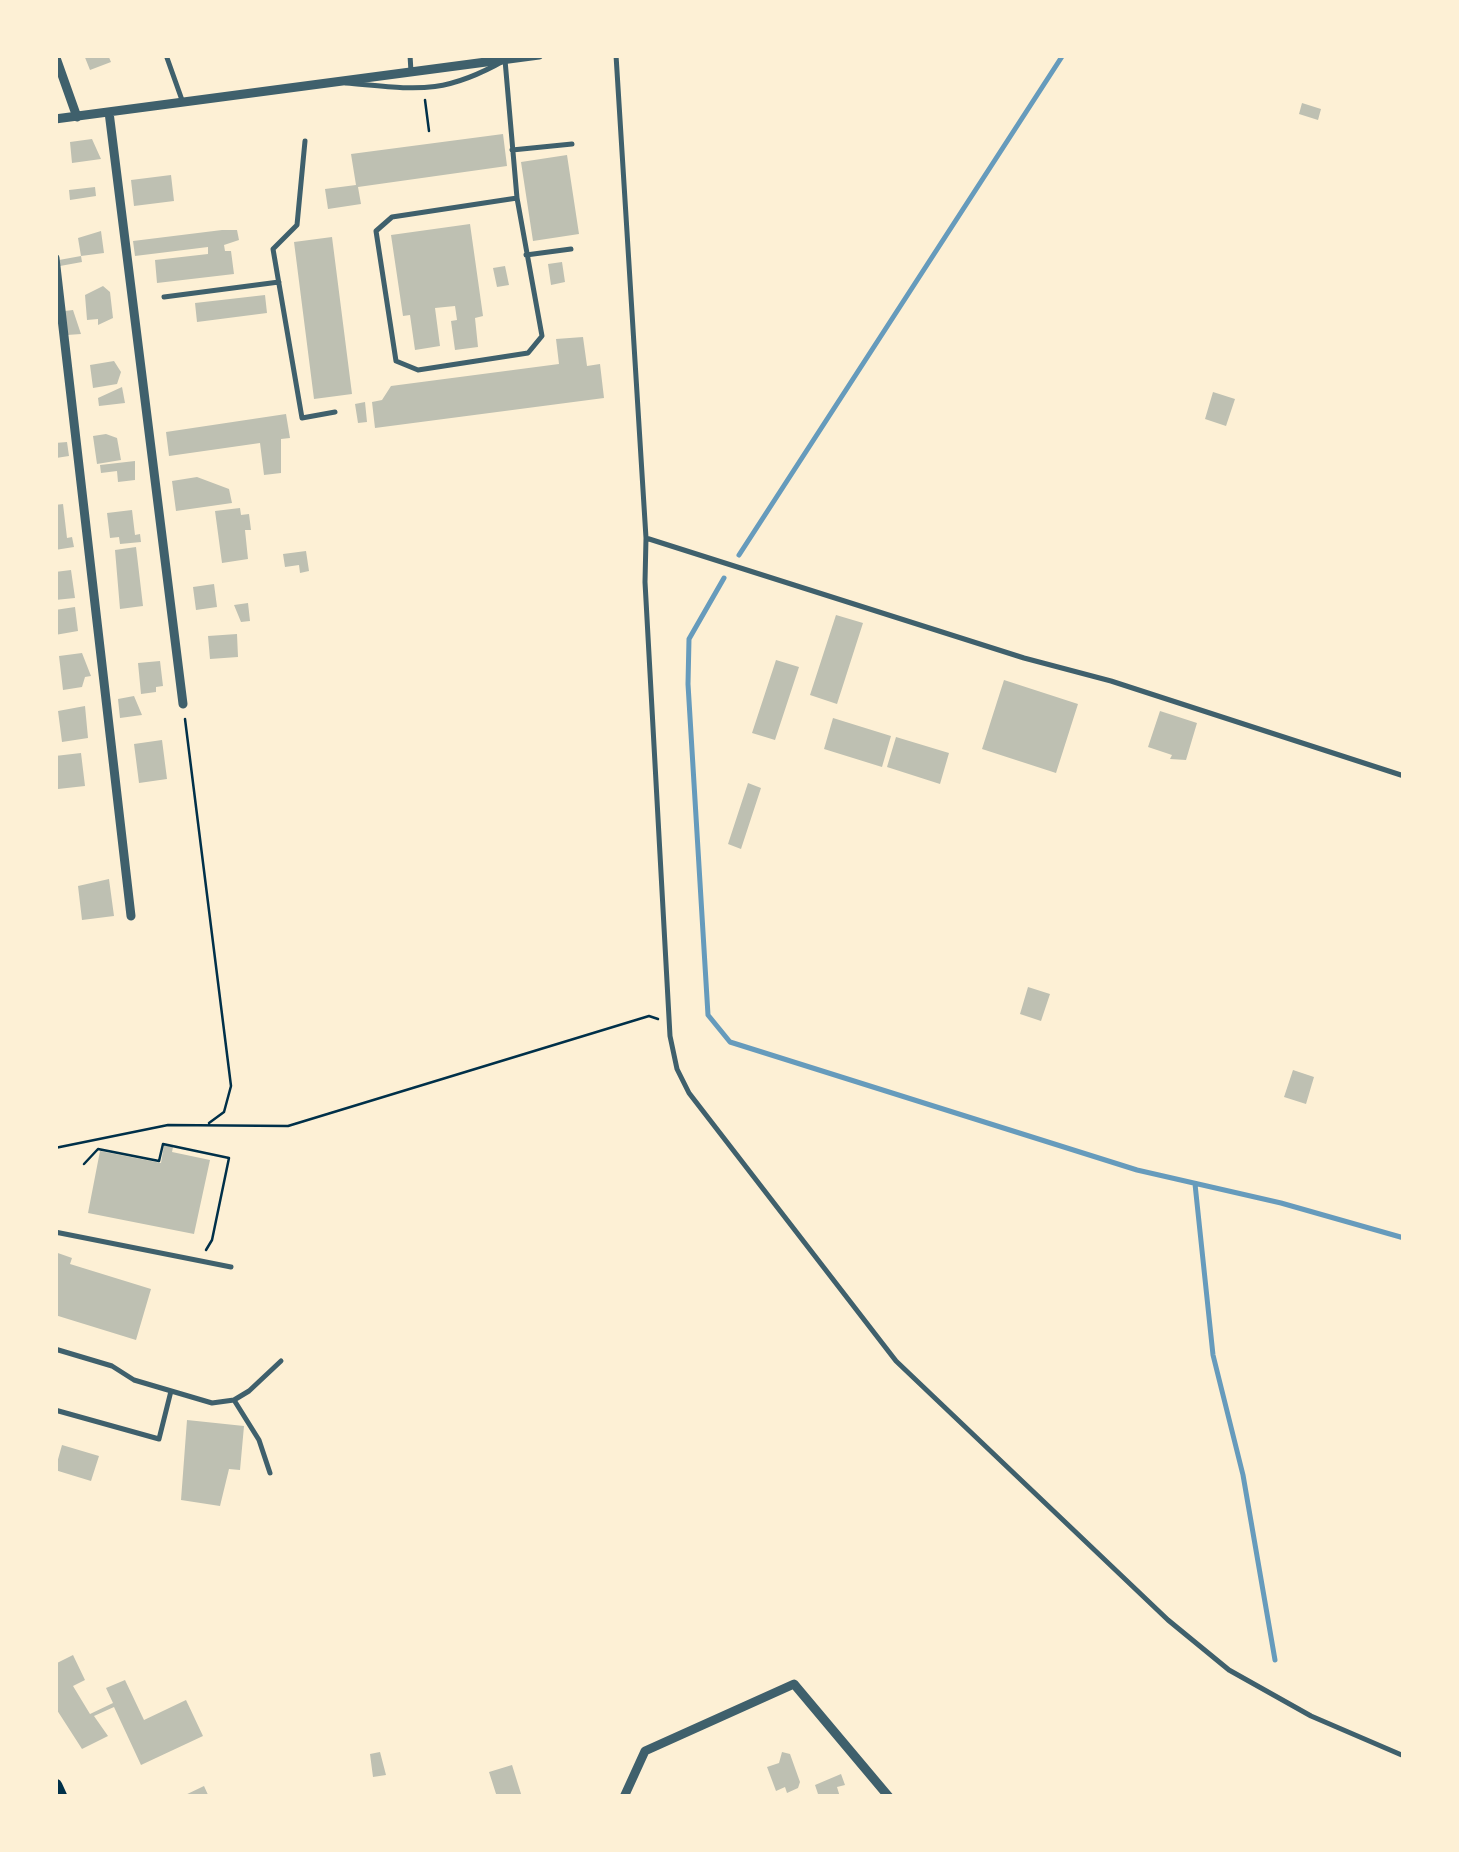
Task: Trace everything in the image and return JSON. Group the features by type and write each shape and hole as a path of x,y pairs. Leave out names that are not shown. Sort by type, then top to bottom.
{"main road":[{"path":"55,1786 60,1797"}],"street":[{"path":"55,119 539,55"},
{"path":"55,56 77,116"},
{"path":"109,112 183,704"},
{"path":"55,258 131,916"},
{"path":"624,1797 645,1751 794,1684 890,1797"}],"lane":[{"path":"166,55 183,103"},
{"path":"410,55 411,72"},
{"path":"616,55 646,538 645,582 670,1029 677,1070 698,1106 896,1361 961,1426 1222,1665 1311,1716 1404,1756"},
{"path":"333,82 424,89 466,82 505,60 517,198 542,336 528,353 418,370 396,361 376,231 392,216 517,198"},
{"path":"305,141 297,225 273,249 302,418 335,412"},
{"path":"512,150 572,144"},
{"path":"526,255 570,249"},
{"path":"164,297 278,282"},
{"path":"646,538 1404,776"},
{"path":"55,1232 231,1266"},
{"path":"55,1349 112,1366 134,1380 212,1404 234,1400 281,1361"},
{"path":"55,1410 159,1439 171,1391"},
{"path":"234,1400 259,1440 270,1473"}],"path":[{"path":"424,89 430,130"},
{"path":"183,704 231,1086 224,1112 207,1124"},
{"path":"55,1148 168,1125 288,1126 649,1016 670,1029"},
{"path":"84,1164 98,1149 159,1161 162,1144 229,1158 212,1240"}],"building":[{"path":"84,55 108,55 111,62 90,70"},
{"path":"1302,103 1321,109 1318,120 1299,114"},
{"path":"503,134 507,166 358,187 361,204 328,209 325,189 356,185 351,154"},
{"path":"92,139 101,159 72,163 70,142"},
{"path":"567,155 579,234 533,241 521,162"},
{"path":"171,175 174,201 134,206 131,180"},
{"path":"95,187 96,196 70,200 69,190"},
{"path":"470,224 483,316 475,318 478,347 455,350 451,321 457,320 455,306 435,308 440,346 415,350 410,315 403,316 391,235"},
{"path":"237,230 239,240 224,245 225,251 231,251 234,274 157,283 155,260 208,254 208,247 135,256 133,241"},
{"path":"101,231 104,253 81,256 78,238"},
{"path":"332,237 352,394 314,399 294,242"},
{"path":"81,256 82,262 60,266 59,260"},
{"path":"562,262 565,282 551,285 548,264"},
{"path":"505,266 509,285 497,287 493,268"},
{"path":"103,286 110,292 113,318 98,325 98,319 87,320 85,295"},
{"path":"265,295 267,313 197,322 195,303"},
{"path":"73,310 81,334 67,335 65,311"},
{"path":"583,337 587,366 600,364 604,398 375,428 372,402 382,400 391,386 559,364 556,339"},
{"path":"114,361 121,372 117,384 93,388 90,365"},
{"path":"122,387 125,403 99,406 98,398"},
{"path":"1213,392 1235,399 1226,426 1205,419"},
{"path":"365,402 367,422 358,423 355,404"},
{"path":"286,414 290,438 281,439 281,473 264,475 260,443 169,456 166,432"},
{"path":"106,434 117,438 121,460 97,464 93,436"},
{"path":"67,442 69,456 56,458 55,443"},
{"path":"135,461 135,480 118,482 117,471 101,473 100,465"},
{"path":"197,477 229,489 232,503 176,511 172,481"},
{"path":"63,504 67,538 72,537 74,547 55,550 55,505"},
{"path":"240,508 241,515 249,514 251,530 245,530 248,559 222,563 215,511"},
{"path":"132,510 135,535 140,534 141,542 120,544 119,537 110,538 107,513"},
{"path":"136,547 143,606 120,609 115,550"},
{"path":"306,551 309,571 300,573 299,565 285,567 283,554"},
{"path":"71,570 75,598 55,600 55,572"},
{"path":"214,584 217,607 196,610 193,587"},
{"path":"248,603 250,621 241,622 234,605"},
{"path":"75,607 78,631 55,635 55,610"},
{"path":"836,615 863,623 837,704 810,695"},
{"path":"237,634 238,657 210,659 208,636"},
{"path":"82,653 91,676 85,677 82,687 63,690 59,656"},
{"path":"776,660 799,667 775,740 752,733"},
{"path":"160,661 163,686 156,687 156,692 141,694 138,663"},
{"path":"1004,680 1078,704 1056,773 982,749"},
{"path":"134,696 142,715 120,718 118,699"},
{"path":"85,706 88,738 62,742 58,711"},
{"path":"1160,711 1197,723 1186,760 1170,759 1172,755 1148,747"},
{"path":"833,718 891,736 882,767 824,749"},
{"path":"896,737 949,753 940,784 887,767"},
{"path":"162,740 167,779 139,783 134,744"},
{"path":"81,753 85,786 58,789 55,756"},
{"path":"748,783 761,788 741,849 728,844"},
{"path":"109,879 114,916 82,920 78,886"},
{"path":"1028,987 1050,994 1041,1021 1020,1014"},
{"path":"1293,1070 1314,1077 1306,1104 1284,1097"},
{"path":"164,1145 173,1147 172,1152 210,1160 194,1234 88,1213 100,1151 161,1163"},
{"path":"55,1252 72,1258 70,1264 151,1289 136,1340 55,1315"},
{"path":"187,1420 244,1426 240,1470 229,1469 220,1506 181,1500"},
{"path":"62,1445 99,1456 91,1481 55,1470"},
{"path":"73,1655 85,1680 73,1686 90,1714 113,1703 106,1688 125,1680 144,1720 186,1700 203,1736 141,1765 114,1707 94,1716 108,1736 82,1749 55,1707 55,1664"},
{"path":"380,1752 386,1775 373,1777 370,1754"},
{"path":"782,1752 790,1754 800,1782 798,1788 787,1793 785,1787 776,1791 767,1767 779,1763"},
{"path":"512,1765 522,1797 497,1797 489,1772"},
{"path":"841,1774 845,1785 837,1787 840,1797 819,1797 815,1785"},
{"path":"204,1786 209,1797 181,1797"}],"waterway":[{"path":"739,555 1063,55"},
{"path":"724,578 689,639 688,684 708,1015 730,1042 1137,1170 1281,1203 1404,1238"},
{"path":"1195,1184 1213,1355 1243,1475 1275,1660"}]}
